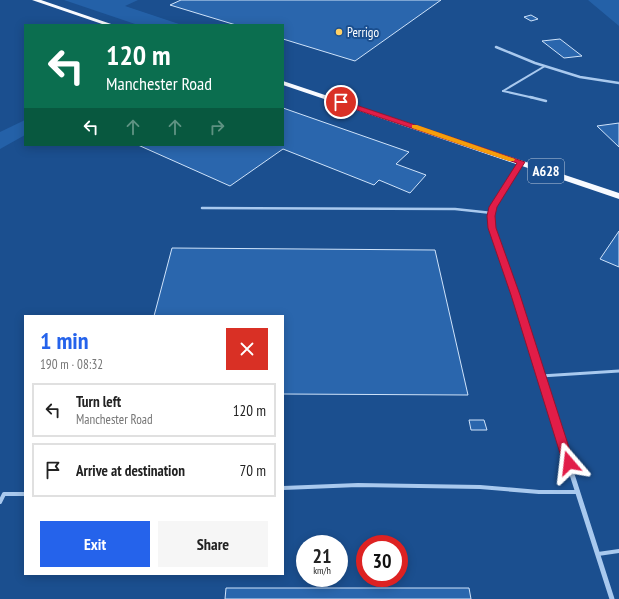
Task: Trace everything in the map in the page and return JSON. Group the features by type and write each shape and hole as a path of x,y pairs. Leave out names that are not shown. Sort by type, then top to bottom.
{"highway":[{"path":"35,0 108,24"},
{"name":"A628","path":"284,83 619,196"}],"street":[{"path":"496,47 545,66 580,77 619,83"},
{"path":"521,162 493,207 492,228 515,295 612,599"}],"lane":[{"path":"545,66 503,91 546,101"},
{"path":"202,208 456,209 492,212"},
{"path":"541,376 619,371"},
{"path":"284,488 358,486 480,487 539,492 578,492"},
{"path":"0,502 4,494 24,494"},
{"path":"598,554 619,551"}],"shaded area":[{"path":"64,0 138,0 125,6 179,24 135,24"},
{"path":"588,0 619,0 619,26"},
{"path":"24,120 24,136 0,149 0,132"}],"building":[{"name":"Perrigo","path":"181,0 441,0 355,61 284,39 284,24 233,24 170,5"},
{"path":"531,15 538,19 531,21 524,17"},
{"path":"560,39 582,56 564,58 542,41"},
{"path":"284,108 409,152 396,164 426,175 410,193 379,180 374,185 283,149 230,186 140,146 284,146"},
{"path":"619,123 619,147 597,126"},
{"path":"619,231 619,267 600,259"},
{"path":"172,248 435,250 468,395 284,394 284,315 154,315"},
{"path":"469,420 484,420 487,430 471,430"},
{"path":"226,588 469,588 471,599 225,599"}],"slow traffic":[{"path":"414,127 511,159"}],"place":[{"name":"Perrigo","path":"339,32"}],"route":[{"path":"341,102 521,162 493,207 491,216 492,228 569,463"}]}
